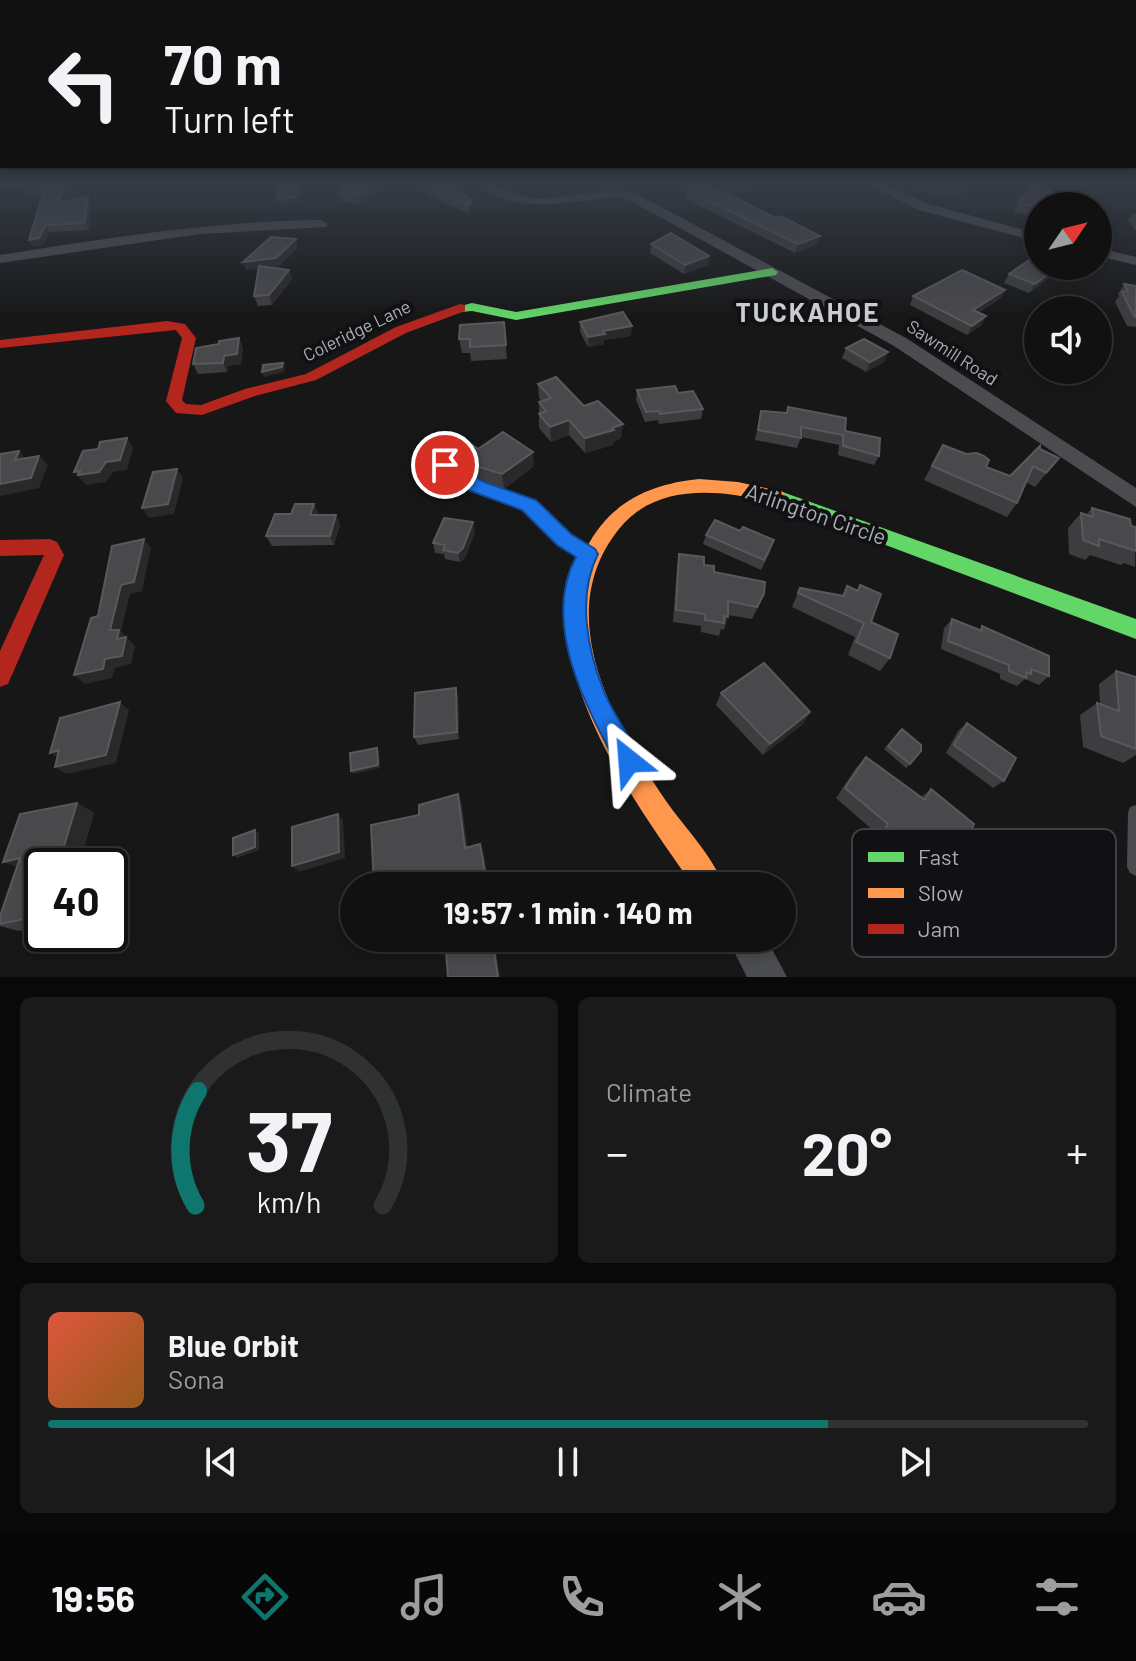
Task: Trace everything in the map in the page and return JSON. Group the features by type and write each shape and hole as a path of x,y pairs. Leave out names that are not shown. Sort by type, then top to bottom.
{"street":[{"path":"0,259 160,235 239,228"},
{"name":"Sawmill Road","path":"688,228 900,342 1136,499"},
{"path":"1000,228 1024,234"},
{"path":"1112,255 1136,261"},
{"name":"Coleridge Lane","path":"0,344 167,325 180,327 189,338 174,401 182,409 202,410 250,392 311,377 401,330 453,309 472,307 516,316 772,272"},
{"name":"Arlington Circle","path":"701,872 629,761 592,695 584,673 575,618 576,592 588,554 615,519 647,498 677,489 724,486 760,493 1136,629"},
{"path":"0,548 50,547 54,555 0,676"},
{"path":"753,952 768,977"}],"lane":[{"path":"445,465 477,487 529,505 564,540 588,554"},
{"path":"1136,813 1136,867"}],"building":[{"path":"33,228 45,228 39,238 29,240"},
{"path":"764,228 804,228 820,236 798,244"},
{"path":"671,233 709,256 685,265 651,244"},
{"path":"271,237 296,239 276,258 243,262"},
{"path":"1024,264 1024,280 1009,274"},
{"path":"259,266 289,270 269,295 254,296"},
{"path":"962,270 1005,290 973,310 986,316 972,326 913,296"},
{"path":"1124,284 1136,286 1136,317 1122,292 1128,291"},
{"path":"623,312 632,326 603,331 605,334 588,337 580,322"},
{"path":"504,322 506,345 470,347 470,339 459,339 460,325"},
{"path":"239,338 237,354 224,356 223,363 193,364 196,348"},
{"path":"864,339 888,352 870,362 846,348"},
{"path":"283,363 282,367 262,372 263,365"},
{"path":"556,377 584,406 598,401 623,424 612,428 614,430 585,438 569,420 550,427 539,414 546,411 539,402 551,398 538,384"},
{"path":"675,386 678,393 693,391 703,409 660,414 659,411 646,412 637,390"},
{"path":"788,407 846,418 845,431 880,438 879,456 843,446 843,435 801,427 801,438 758,430 761,411 787,413"},
{"path":"503,432 533,452 502,474 480,467 457,452 470,443 478,449"},
{"path":"127,438 120,460 106,462 99,472 78,475 80,471 74,472 83,451 98,449 100,442"},
{"path":"943,445 966,454 984,456 989,460 986,467 1010,476 1040,446 1040,449 1059,458 1046,473 1033,466 1017,503 932,466"},
{"path":"19,451 15,460 39,456 31,478 0,484 0,454"},
{"path":"177,469 168,504 142,508 153,472"},
{"path":"295,504 314,504 310,515 336,515 330,536 266,536 275,514 291,514"},
{"path":"1092,508 1130,519 1131,526 1136,527 1136,551 1099,539 1099,546 1083,540 1081,513 1093,517"},
{"path":"444,518 473,522 458,553 443,550 445,545 433,543"},
{"path":"715,520 774,540 764,560 706,535"},
{"path":"144,539 134,582 121,585 110,630 119,630 117,639 126,637 122,656 105,659 103,669 74,675 91,618 98,616 112,546"},
{"path":"679,554 704,557 704,565 714,566 714,572 765,582 764,594 757,607 728,601 728,617 724,616 724,623 705,620 705,614 676,610"},
{"path":"860,585 881,594 871,622 898,634 890,658 856,642 864,623 798,593 800,588 844,596 847,586 858,591"},
{"path":"952,619 982,631 982,626 1049,656 1049,676 1031,669 1031,674 1027,672 1026,678 1009,671 1009,665 948,641"},
{"path":"764,663 810,712 770,744 721,693"},
{"path":"1116,671 1136,677 1136,749 1101,736 1097,703 1119,711"},
{"path":"456,688 457,732 414,737 415,693"},
{"path":"120,702 106,755 55,767 59,750 50,753 60,718"},
{"path":"967,723 1016,758 1004,781 954,745"},
{"path":"902,729 921,745 921,751 910,764 888,746"},
{"path":"377,748 378,765 351,771 350,753"},
{"path":"866,757 925,800 931,789 974,824 972,829 885,829 888,824 845,788"},
{"path":"458,794 465,848 480,844 485,872 373,872 371,825 419,815 419,805"},
{"path":"77,803 63,848 24,848 24,919 0,924 20,858 3,862 20,814"},
{"path":"338,814 339,852 292,866 292,827"},
{"path":"255,830 255,847 233,855 233,838"},
{"path":"446,952 494,952 498,977 448,977"}],"traffic: fast":[{"path":"460,308 472,307 516,316 772,272"},
{"path":"777,497 1136,629"}],"traffic: slow":[{"path":"700,872 629,766 604,719 586,672 577,625 581,580 609,527 621,514 660,492 719,486 777,497"}],"traffic: jam":[{"path":"0,344 167,325 180,327 189,338 174,401 182,409 202,410 250,392 311,377 401,330 460,308"},
{"path":"0,548 50,547 54,555 0,676"}],"district":[{"name":"TUCKAHOE","path":"808,313"}],"route":[{"path":"445,465 477,487 529,505 564,540 588,554 576,592 577,640 592,695 629,761"}]}
